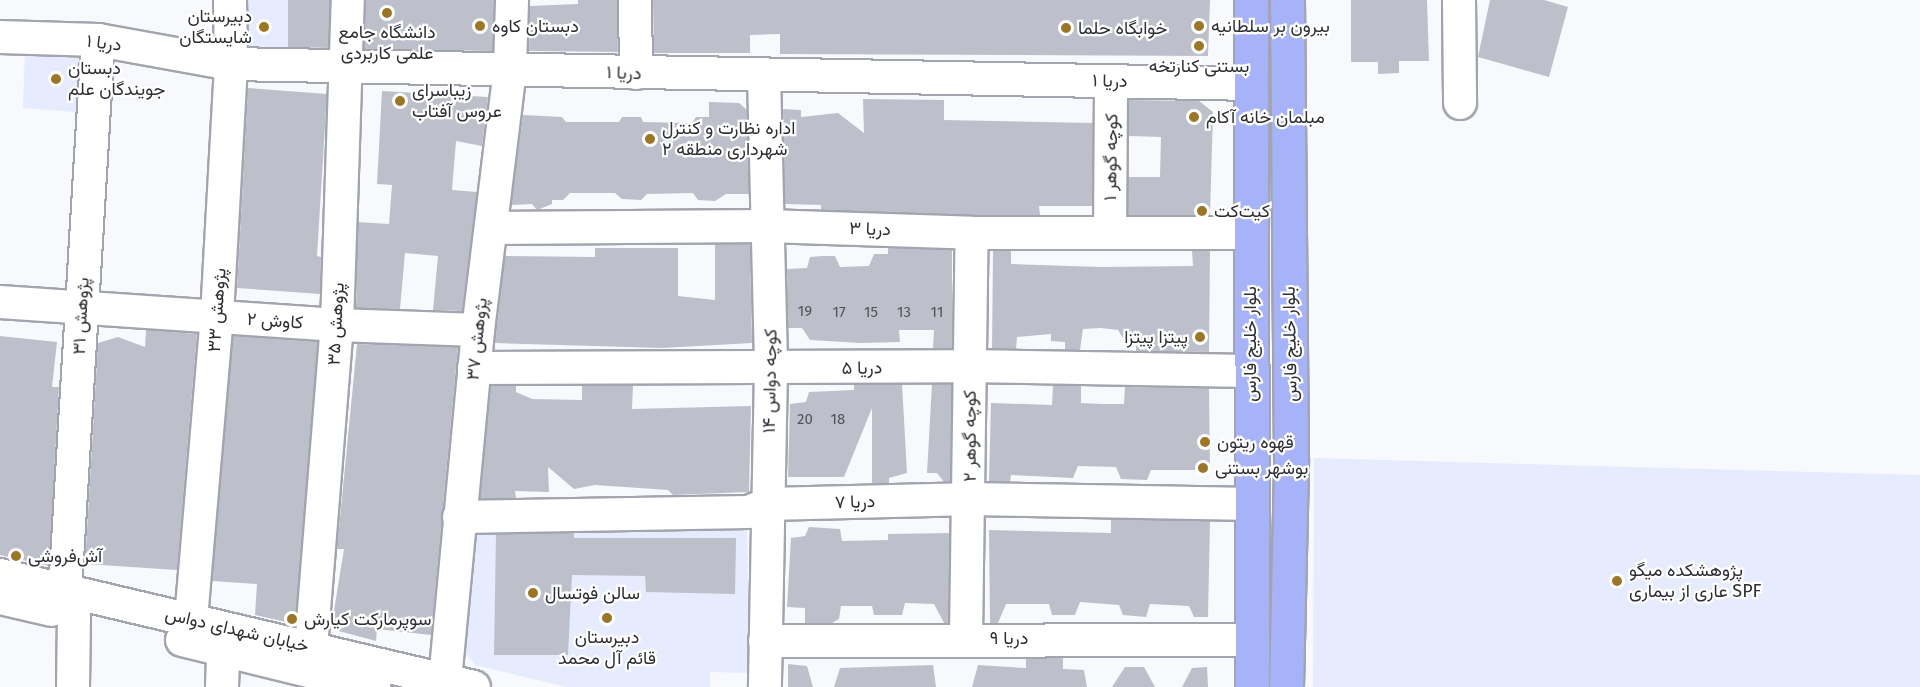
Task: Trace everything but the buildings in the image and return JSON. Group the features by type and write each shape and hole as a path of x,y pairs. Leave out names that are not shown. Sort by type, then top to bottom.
{"main road":[{"name":"بلوار خلیج‌ فارس","path":"1251,0 1252,687"},
{"name":"بلوار خلیج ‌فارس","path":"1286,687 1291,459 1287,0"},
{"path":"1253,636 1286,634"}],"street":[{"name":"پژوهش ۳۳","path":"191,620 217,316 231,64 230,0"},
{"name":"پژوهش ۳۵","path":"311,646 337,325 348,69 348,0"},
{"name":"پژوهش ۳۷","path":"459,683 459,517 478,330 510,69 512,0"},
{"path":"635,0 636,73"},
{"path":"1459,0 1460,103"},
{"name":"دریا ۱","path":"0,37 98,40 231,64 348,69 510,69 764,76 1250,84"},
{"name":"پژوهش ۳۱","path":"73,687 69,604 82,308 98,40"},
{"name":"کوچه دواس ۱۴","path":"764,76 766,226 770,236 771,369 765,687"},
{"name":"کوچه گوهر ۱","path":"1110,232 1111,81"},
{"name":"دریا ۳","path":"491,228 766,226 972,233 1250,233"},
{"name":"کوچه گوهر ۲","path":"966,638 971,499 972,233"},
{"name":"کاوش ۲","path":"0,302 337,325 478,330"},
{"name":"دریا ۵","path":"474,368 771,369 970,366 1250,371"},
{"name":"دریا ۷","path":"459,517 748,512 768,504 971,499 1252,504"},
{"name":"خیابان شهدای دواس","path":"0,575 69,604 223,649 374,687"},
{"name":"خیابان شهدای دواس","path":"0,598 69,604 191,620 311,646 459,683"},
{"name":"دریا ۹","path":"765,641 1253,636"},
{"path":"222,687 223,649"}],"shaded area":[{"name":"دبیرستان شایستگان","path":"240,0 288,0 288,55 241,54"},
{"name":"دبستان جویندگان علم","path":"25,49 89,50 87,113 23,108"},
{"name":"پژوهشکده میگو عاری از بیماری SPF","path":"1314,458 1920,475 1920,687 1313,687"},
{"name":"دبیرستان قائم آل محمد","path":"747,526 750,673 710,672 710,687 566,687 475,665 461,647 478,528"}],"place":[{"name":"دانشگاه جامع علمی کاربردی","path":"387,13"},
{"name":"دبستان کاوه","path":"480,26"},
{"name":"بیرون بر سلطانیه","path":"1199,26"},
{"name":"دبیرستان شایستگان","path":"264,27"},
{"name":"خوابگاه حلما","path":"1066,28"},
{"name":"بستنی کنارتخه","path":"1199,46"},
{"name":"دبستان جویندگان علم","path":"56,79"},
{"name":"زیباسرای عروس آفتاب","path":"400,101"},
{"name":"مبلمان خانه آکام","path":"1194,117"},
{"name":"اداره‌ نظارت و کنترل شهرداری منطقه ۲","path":"650,139"},
{"name":"کیت‌کت","path":"1202,211"},
{"name":"پیتزا پیتزا","path":"1200,337"},
{"name":"قهوه ریتون","path":"1205,442"},
{"name":"بوشهر بستنی","path":"1203,468"},
{"name":"آش‌فروشی","path":"16,556"},
{"name":"پژوهشکده میگو عاری از بیماری SPF","path":"1617,581"},
{"name":"سالن فوتسال","path":"533,593"},
{"name":"دبیرستان قائم آل محمد","path":"607,618"},
{"name":"سوپرمارکت کیارش","path":"292,619"}]}
